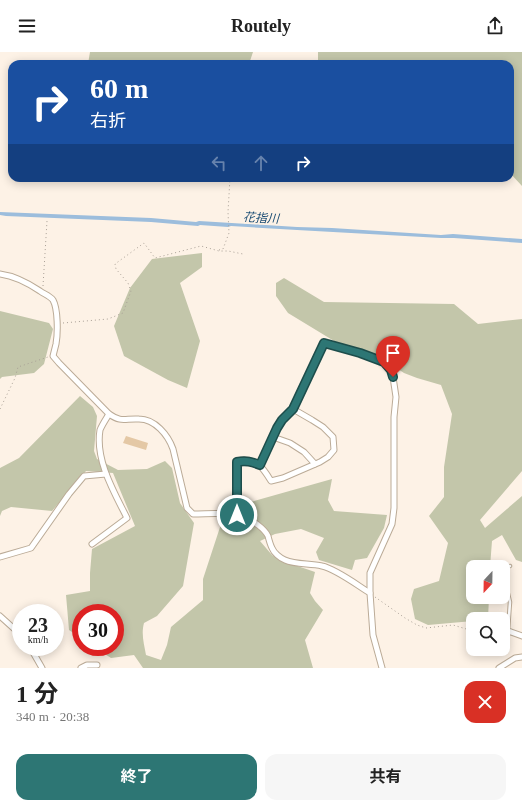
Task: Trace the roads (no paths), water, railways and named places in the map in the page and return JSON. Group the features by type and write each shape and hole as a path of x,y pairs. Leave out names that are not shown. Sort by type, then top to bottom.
{"street":[{"path":"0,274 28,283 50,297 56,311 57,323 56,342 53,356 109,414 115,418 125,420 139,418 146,420 156,425 164,433 173,448 188,508 193,514 232,514 251,520 261,527 267,535 272,548 285,560 322,566 333,570 370,593"},
{"path":"260,465 277,428 282,420 293,409 324,343 360,353 384,362 391,370 396,397 394,417 394,508 392,524 370,572 373,635 382,668"},
{"path":"237,515 237,462 242,460 251,461 260,465 270,481 283,478 315,464 328,457 334,450 334,437 312,420 293,409"},
{"path":"92,544 127,518 106,474 99,445 101,429 109,414"},
{"path":"273,437 290,443 304,452 315,464"},
{"path":"0,557 31,548 69,494 84,476 106,474"},
{"path":"0,616 12,627"},
{"path":"510,632 522,636"},
{"path":"35,656 42,668"},
{"path":"502,667 514,658 522,657"},
{"path":"81,668 87,665 96,665"}],"water":[{"name":"花指川","path":"0,212 151,218 196,222 332,228 441,235 453,234 522,239 522,243 231,226 198,226 151,222 6,216 0,215"}]}
